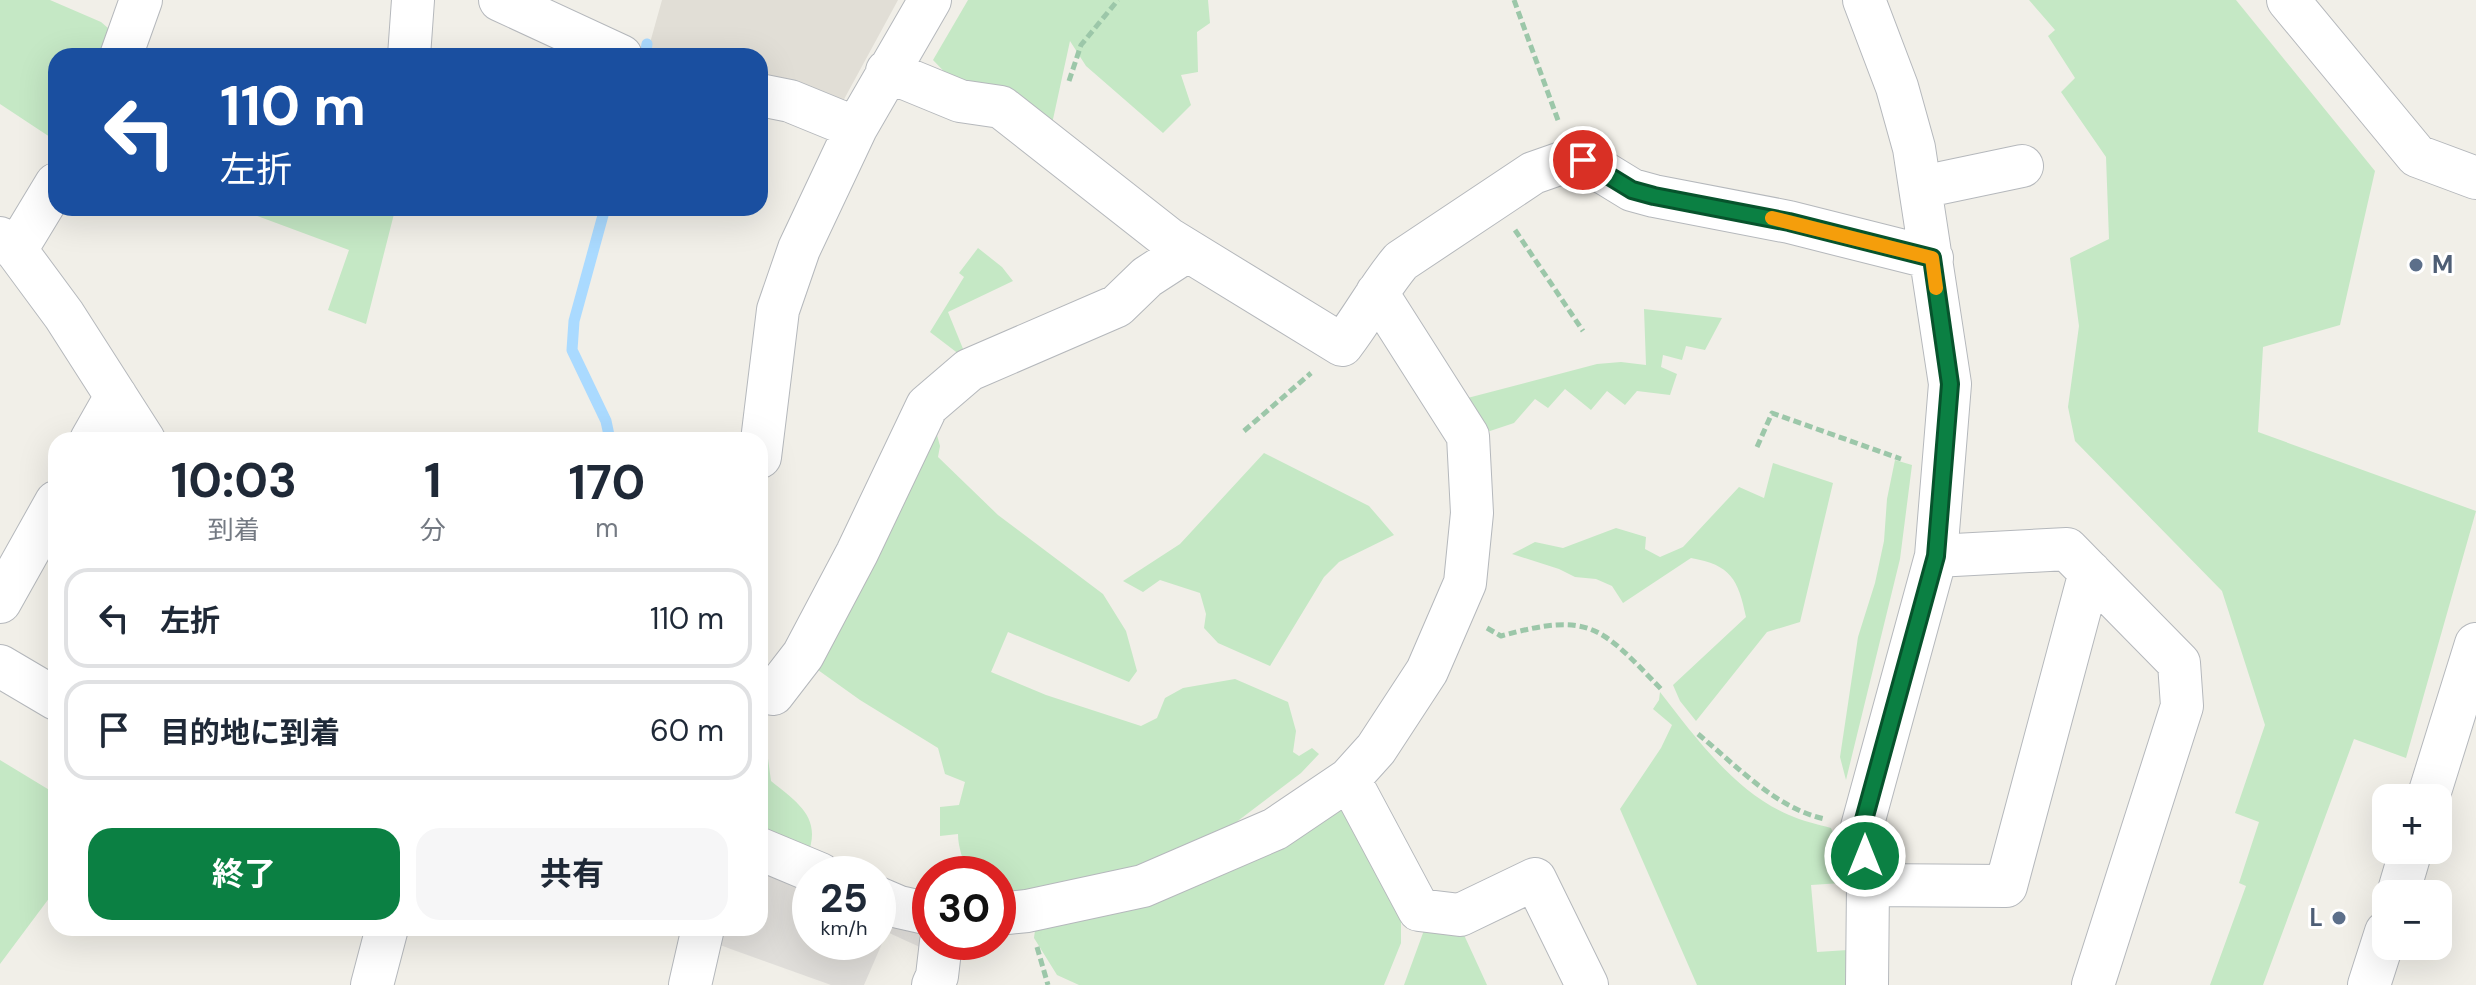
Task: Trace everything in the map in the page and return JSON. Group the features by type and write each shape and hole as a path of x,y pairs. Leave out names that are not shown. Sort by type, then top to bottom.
{"street":[{"path":"124,48 141,0"},
{"path":"410,48 413,0"},
{"path":"500,0 604,48"},
{"path":"763,432 778,310 799,249 856,128 930,0"},
{"path":"1864,0 1897,87 1914,148 1950,384 1936,556 1862,827 1868,885 1867,985"},
{"path":"2288,0 2417,156 2476,178"},
{"path":"887,71 960,101 1001,107 1187,251 1342,345 1401,261 1533,173 1573,159 1583,160 1632,190 1789,222 1932,258"},
{"path":"768,97 790,101 856,128"},
{"path":"1922,187 2022,166"},
{"path":"48,194 8,244 64,315 139,432"},
{"path":"773,694 803,655 857,553 927,406 969,370 1117,306 1147,277 1187,251"},
{"path":"1016,911 1143,886 1275,829 1349,779 1376,749 1427,671 1465,583 1472,513 1468,436 1377,293"},
{"path":"96,432 116,396"},
{"path":"0,602 48,516"},
{"path":"1936,556 2067,549 2179,663 2182,706 2093,985"},
{"path":"1868,885 2006,886 2090,572"},
{"path":"2432,784 2476,644"},
{"path":"0,666 48,694"},
{"path":"1349,779 1419,910 1460,915 1535,879 1587,985"},
{"path":"768,852 792,862"},
{"path":"372,985 385,936"},
{"path":"690,985 701,936"},
{"path":"933,985 939,960"},
{"path":"2369,985 2377,960"}],"path":[{"path":"1069,81 1081,45 1118,0"},
{"path":"1514,0 1573,159"},
{"path":"1494,200 1583,331"},
{"path":"1244,431 1342,345"},
{"path":"1757,447 1772,413 1901,459"},
{"path":"1458,600 1488,629 1501,636 1547,624 1572,624 1594,629 1619,646 1662,690"},
{"path":"1698,734 1784,804 1810,815 1862,827"}],"shaded area":[{"path":"662,0 898,0 842,103 768,84 768,48 649,48"},
{"path":"768,857 792,867 792,960 875,960 864,985 831,985 717,944 718,936 768,936"},
{"path":"896,913 912,919 912,943 896,936"}],"green space":[{"path":"0,0 50,0 101,22 115,34 111,48 48,48 48,136 0,104"},
{"path":"968,0 1208,0 1210,23 1197,32 1198,72 1181,75 1191,105 1163,133 1086,66 1070,41 1050,133 959,87 933,60"},
{"path":"2029,0 2236,0 2375,171 2340,325 2263,347 2258,432 2476,511 2406,758 2354,739 2263,985 2210,985 2246,886 2239,883 2259,822 2235,813 2265,725 2222,591 2075,441 2068,407 2079,326 2070,258 2109,239 2106,157 2061,92 2075,78 2048,36 2055,30"},
{"path":"258,216 393,216 366,324 328,310 349,250"},
{"path":"978,248 1002,267 1013,281 948,312 968,361 930,332 964,277 959,273"},
{"path":"1644,309 1722,318 1705,350 1686,346 1682,360 1663,355 1661,367 1677,374 1670,395 1637,391 1625,405 1607,391 1591,410 1565,389 1548,408 1535,399 1514,423 1472,437 1456,401 1597,364 1621,362 1646,365"},
{"path":"931,413 940,446 938,457 998,515 1103,594 1126,631 1137,671 1129,682 1008,632 991,672 1046,695 1141,726 1157,718 1165,698 1183,688 1235,679 1288,702 1296,731 1293,752 1299,756 1312,748 1319,754 1301,773 1214,839 1182,859 1016,898 1016,856 962,856 958,834 940,836 940,807 959,805 965,782 945,774 938,748 860,700 811,665 768,707 768,695"},
{"path":"1264,453 1369,506 1394,535 1339,562 1324,577 1270,666 1218,643 1204,628 1206,614 1200,593 1160,580 1143,592 1123,581 1180,544"},
{"path":"1895,460 1912,465 1900,559 1846,780 1840,757 1858,637 1884,541 1887,499"},
{"path":"1773,463 1833,483 1800,622 1767,632 1696,721 1680,701 1673,685 1746,617 1736,583 1724,570 1691,558 1623,603 1612,586 1596,579 1575,577 1512,554 1535,542 1563,548 1616,528 1646,537 1645,549 1660,557 1683,547 1739,487 1764,498"},
{"path":"1660,692 1717,762 1751,792 1789,815 1831,828 1836,840 1842,883 1811,885 1817,952 1848,950 1849,985 1697,985 1620,809 1661,748 1672,725 1653,709"},
{"path":"768,758 771,781 798,804 810,821 811,843 807,856 768,841"},
{"path":"0,760 48,789 48,900 0,964"},
{"path":"1339,802 1401,914 1401,943 1384,985 1079,985 1057,975 1034,938 1036,923"},
{"path":"1427,922 1459,924 1487,985 1404,985"}],"waterway":[{"path":"646,48 647,44"},
{"path":"603,216 574,321 572,350 608,432"}],"slow traffic":[{"path":"1772,218 1932,258 1936,288"}],"place":[{"name":"M","path":"2416,265"},
{"name":"L","path":"2339,918"}],"route":[{"path":"1583,160 1632,190 1789,222 1932,258 1950,384 1936,556 1862,827 1865,856"}]}
